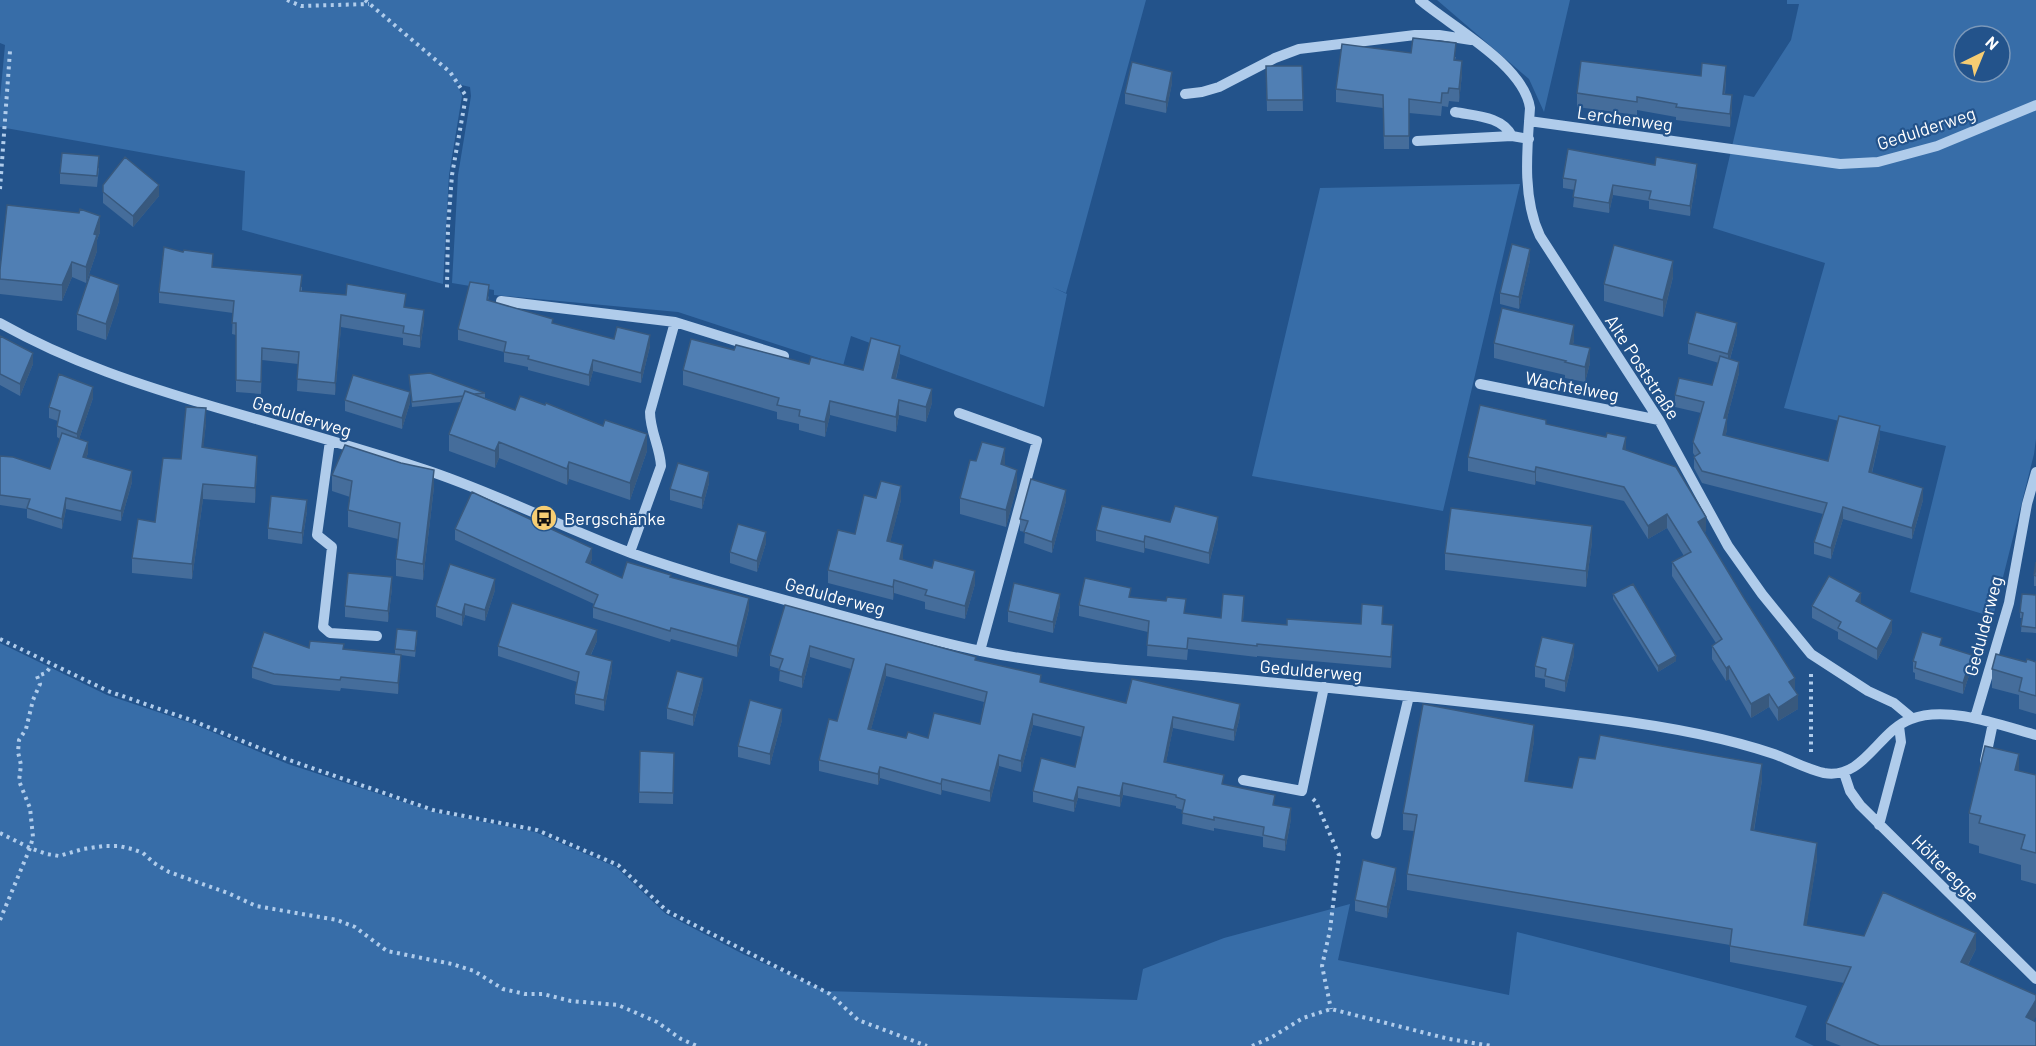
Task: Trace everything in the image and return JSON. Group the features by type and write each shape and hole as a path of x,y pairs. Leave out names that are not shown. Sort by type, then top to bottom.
{"street":[{"name":"Alte Poststraße","path":"1420,0 1506,66 1522,86 1528,97 1529,208 1533,222 1659,420 1728,546 1762,594 1811,654 1868,691 1894,703 1912,718"},
{"path":"1185,94 1219,87 1275,58 1299,49 1415,35 1439,35 1473,40"},
{"name":"Gedulderweg","path":"1716,148 1840,164 1878,162 1937,146 2036,105"},
{"path":"1455,112 1501,123 1512,136"},
{"name":"Lerchenweg","path":"1529,121 1716,148"},
{"path":"1417,141 1512,136 1529,139"},
{"path":"501,301 675,322 784,356"},
{"path":"630,552 661,466 660,454 650,426 650,412 675,322"},
{"name":"Gedulderweg","path":"0,323 40,345 97,369 166,392 428,470 630,552 710,580 980,651 1071,666 1324,687 1624,721 1704,736 1773,754 1819,772 1844,773"},
{"name":"Wachtelweg","path":"1480,384 1659,420"},
{"path":"959,413 1037,441 980,651"},
{"path":"330,441 317,535 332,547 323,627 330,633 377,636"},
{"name":"Gedulderweg","path":"1975,718 2009,603 2027,504 2036,472"},
{"path":"1243,780 1302,792 1324,687"},
{"path":"1376,834 1409,696"},
{"path":"1844,773 1862,760 1899,726 1912,718 1937,714 1975,718 2036,735"},
{"path":"1993,723 1984,766 1995,769"},
{"path":"1879,825 1901,742 1899,726"},
{"name":"Hölteregge","path":"1844,773 1845,781 1854,798 1879,825 2036,980"}],"path":[{"path":"287,0 301,6 370,4"},
{"path":"365,0 450,72 466,96 452,175 447,288"},
{"path":"0,189 10,51"},
{"path":"0,639 108,691 191,720 289,760 433,810 537,830 618,865 667,911 830,994 858,1020 927,1046"},
{"path":"1811,654 1811,730"},
{"path":"0,920 33,837 30,808 19,781 21,765 18,752 19,740 26,729 33,700 40,684 37,676 46,673 52,664"},
{"path":"1302,792 1316,802 1339,855 1322,966 1331,1009"},
{"path":"0,833 30,848 59,856 104,846 132,849 143,853 169,872 228,893 256,906 337,920 355,927 387,951 452,964 474,971 503,989 525,994 543,994 571,1001 618,1005 657,1022 681,1039 697,1046"},
{"path":"1252,1046 1303,1018 1331,1009 1449,1039 1492,1046"}],"shaded area":[{"path":"0,0 1146,0 1066,293 1052,287 1067,294 1044,407 851,336 843,366 678,312 494,295 494,290 452,283 458,175 471,96 470,87 457,84 462,96 449,175 443,284 242,230 245,171 0,127 5,45 0,43"},
{"path":"1437,0 1570,0 1544,112 1529,79"},
{"path":"1787,0 2036,0 2036,439 1993,617 1910,592 1946,446 1784,408 1825,263 1713,228 1744,95 1754,97 1791,40 1799,4 1787,4"},
{"path":"1520,184 1443,511 1252,476 1320,188"},
{"path":"0,643 107,695 191,723 288,764 434,812 535,832 616,867 666,914 743,954 825,991 1137,1000 1143,969 1224,938 1350,904 1338,960 1509,995 1517,932 1807,1006 1795,1037 1814,1046 0,1046"}],"building":[{"path":"1413,38 1456,43 1454,60 1462,61 1459,89 1449,88 1448,93 1442,93 1441,103 1409,99 1409,136 1384,136 1383,95 1336,89 1342,44 1411,53"},
{"path":"1581,61 1701,76 1702,63 1726,66 1723,94 1732,95 1730,114 1676,107 1677,104 1637,97 1637,102 1577,93"},
{"path":"1132,62 1172,72 1166,102 1125,93"},
{"path":"1266,66 1302,66 1303,100 1267,100"},
{"path":"1568,149 1655,165 1656,157 1697,164 1690,206 1649,199 1651,191 1613,185 1609,203 1573,197 1576,180 1563,178"},
{"path":"62,153 99,156 97,176 60,173"},
{"path":"125,157 159,185 133,216 103,192 103,185"},
{"path":"7,205 79,213 80,209 100,216 94,234 97,235 86,267 72,262 62,285 0,279"},
{"path":"1512,244 1530,249 1519,297 1500,293"},
{"path":"1614,245 1673,261 1663,300 1604,284"},
{"path":"164,247 183,252 184,250 213,254 212,267 302,275 300,291 346,295 347,284 406,294 404,307 424,310 420,336 403,333 404,326 341,315 335,383 297,379 299,352 262,348 261,382 236,380 236,323 232,323 234,301 159,292"},
{"path":"90,275 119,285 106,324 77,314"},
{"path":"470,282 489,285 487,300 553,319 552,323 614,339 617,327 650,335 641,373 593,360 589,375 528,359 529,356 504,352 506,342 458,329"},
{"path":"1502,308 1574,325 1570,344 1590,348 1585,367 1494,343"},
{"path":"1696,312 1737,323 1728,354 1688,343"},
{"path":"0,336 33,353 20,384 0,374"},
{"path":"871,338 900,346 892,378 932,389 926,407 899,400 896,417 830,401 825,422 799,416 800,410 777,405 779,398 683,370 691,339 734,350 736,345 809,364 811,357 863,370"},
{"path":"1720,356 1739,362 1724,418 1727,418 1723,435 1828,461 1839,416 1880,426 1869,472 1923,488 1912,528 1843,507 1831,548 1814,542 1827,503 1702,471 1694,457 1700,453 1693,442 1704,402 1675,395 1679,378 1712,385"},
{"path":"430,373 485,393 474,394 465,391 463,396 412,402 409,375"},
{"path":"59,374 93,387 77,434 57,426 60,411 49,407"},
{"path":"353,375 410,392 402,418 345,400"},
{"path":"465,391 515,410 520,396 545,405 546,403 603,426 605,420 647,434 630,483 569,462 567,469 499,442 495,451 449,434"},
{"path":"1480,405 1546,420 1546,424 1606,437 1607,433 1626,437 1623,449 1676,467 1706,517 1698,522 1795,678 1789,682 1798,695 1778,708 1769,694 1751,704 1729,666 1726,668 1712,646 1722,639 1672,562 1691,552 1667,514 1648,526 1624,487 1536,467 1535,472 1468,457"},
{"path":"186,407 206,408 202,447 257,456 255,488 203,484 192,564 132,558 138,519 155,522 163,458 181,459"},
{"path":"62,433 88,442 83,457 132,471 121,511 66,498 62,519 27,508 30,499 0,495 0,456 13,457 50,469"},
{"path":"982,442 1005,448 1001,464 1017,470 1006,510 960,498 970,460 976,461"},
{"path":"345,445 401,463 434,470 423,564 396,559 400,523 348,510 352,481 332,475"},
{"path":"678,463 709,472 702,498 670,489"},
{"path":"1031,479 1066,490 1052,542 1024,532 1028,521 1020,519"},
{"path":"881,481 901,486 887,541 903,545 900,559 932,568 934,560 975,571 965,606 925,595 927,590 894,580 893,587 828,570 838,530 855,534 864,495 876,498"},
{"path":"472,492 592,548 586,562 622,578 627,562 671,575 670,577 749,598 737,646 671,628 670,631 593,607 598,595 455,529"},
{"path":"271,496 307,500 302,533 268,528"},
{"path":"1102,506 1170,522 1175,506 1218,517 1209,553 1145,536 1144,542 1096,530"},
{"path":"1451,508 1592,526 1586,571 1445,553"},
{"path":"738,524 766,532 757,561 730,552"},
{"path":"450,564 495,579 485,610 465,604 462,615 436,606"},
{"path":"348,573 392,577 388,611 345,606"},
{"path":"1829,576 1861,593 1856,601 1892,620 1877,649 1838,628 1841,622 1812,606"},
{"path":"1085,578 1131,588 1129,597 1166,601 1167,597 1186,599 1184,613 1221,618 1223,594 1244,596 1242,621 1287,625 1287,619 1361,624 1362,604 1383,606 1382,624 1393,625 1391,657 1188,638 1187,649 1147,645 1149,621 1079,605"},
{"path":"1014,583 1060,594 1053,622 1008,611"},
{"path":"1633,584 1676,656 1658,666 1613,594"},
{"path":"2022,594 2036,595 2036,628 2021,626"},
{"path":"512,603 597,630 586,654 612,661 604,700 575,694 579,672 498,646"},
{"path":"785,605 976,657 975,660 1041,675 1040,682 1126,703 1132,679 1240,704 1234,730 1173,717 1164,762 1224,775 1222,784 1275,795 1273,805 1291,808 1285,840 1263,835 1264,827 1182,813 1185,800 1176,795 1123,783 1120,796 1078,787 1074,801 1033,791 1041,758 1075,767 1084,727 1033,714 1021,761 999,755 990,791 942,779 941,784 880,767 878,774 819,760 829,719 837,721 854,659 810,646 802,677 779,670 783,659 770,655","holes":["886,664 987,692 980,724 934,713 928,738 908,732 906,738 868,729"]},
{"path":"397,629 417,631 415,651 395,649"},
{"path":"264,632 309,648 310,641 344,644 343,649 401,655 398,683 341,677 340,680 274,674 252,667"},
{"path":"1922,632 1942,638 1940,645 1972,655 1963,683 1915,668 1916,662 1913,661"},
{"path":"1542,637 1574,644 1565,681 1545,676 1546,669 1535,666"},
{"path":"1996,654 2026,662 2027,659 2036,662 2036,696 2019,691 2022,678 1992,669"},
{"path":"677,671 703,678 693,715 667,708"},
{"path":"750,700 782,709 770,754 738,746"},
{"path":"1423,704 1534,725 1525,781 1572,788 1579,757 1595,759 1600,735 1762,764 1751,830 1817,843 1804,925 1864,936 1883,892 1976,933 1961,962 2036,995 2036,1000 2026,1017 2036,1022 2036,1046 1880,1046 1826,1023 1851,967 1730,946 1732,929 1407,874 1417,815 1403,813"},
{"path":"1985,746 2019,754 2015,770 2036,775 2036,853 2021,849 2025,835 1979,823 1981,816 1969,813"},
{"path":"640,751 674,753 673,793 639,792"},
{"path":"1363,860 1396,868 1387,907 1355,900"}],"place":[{"name":"Bergschänke","path":"544,518"}]}
